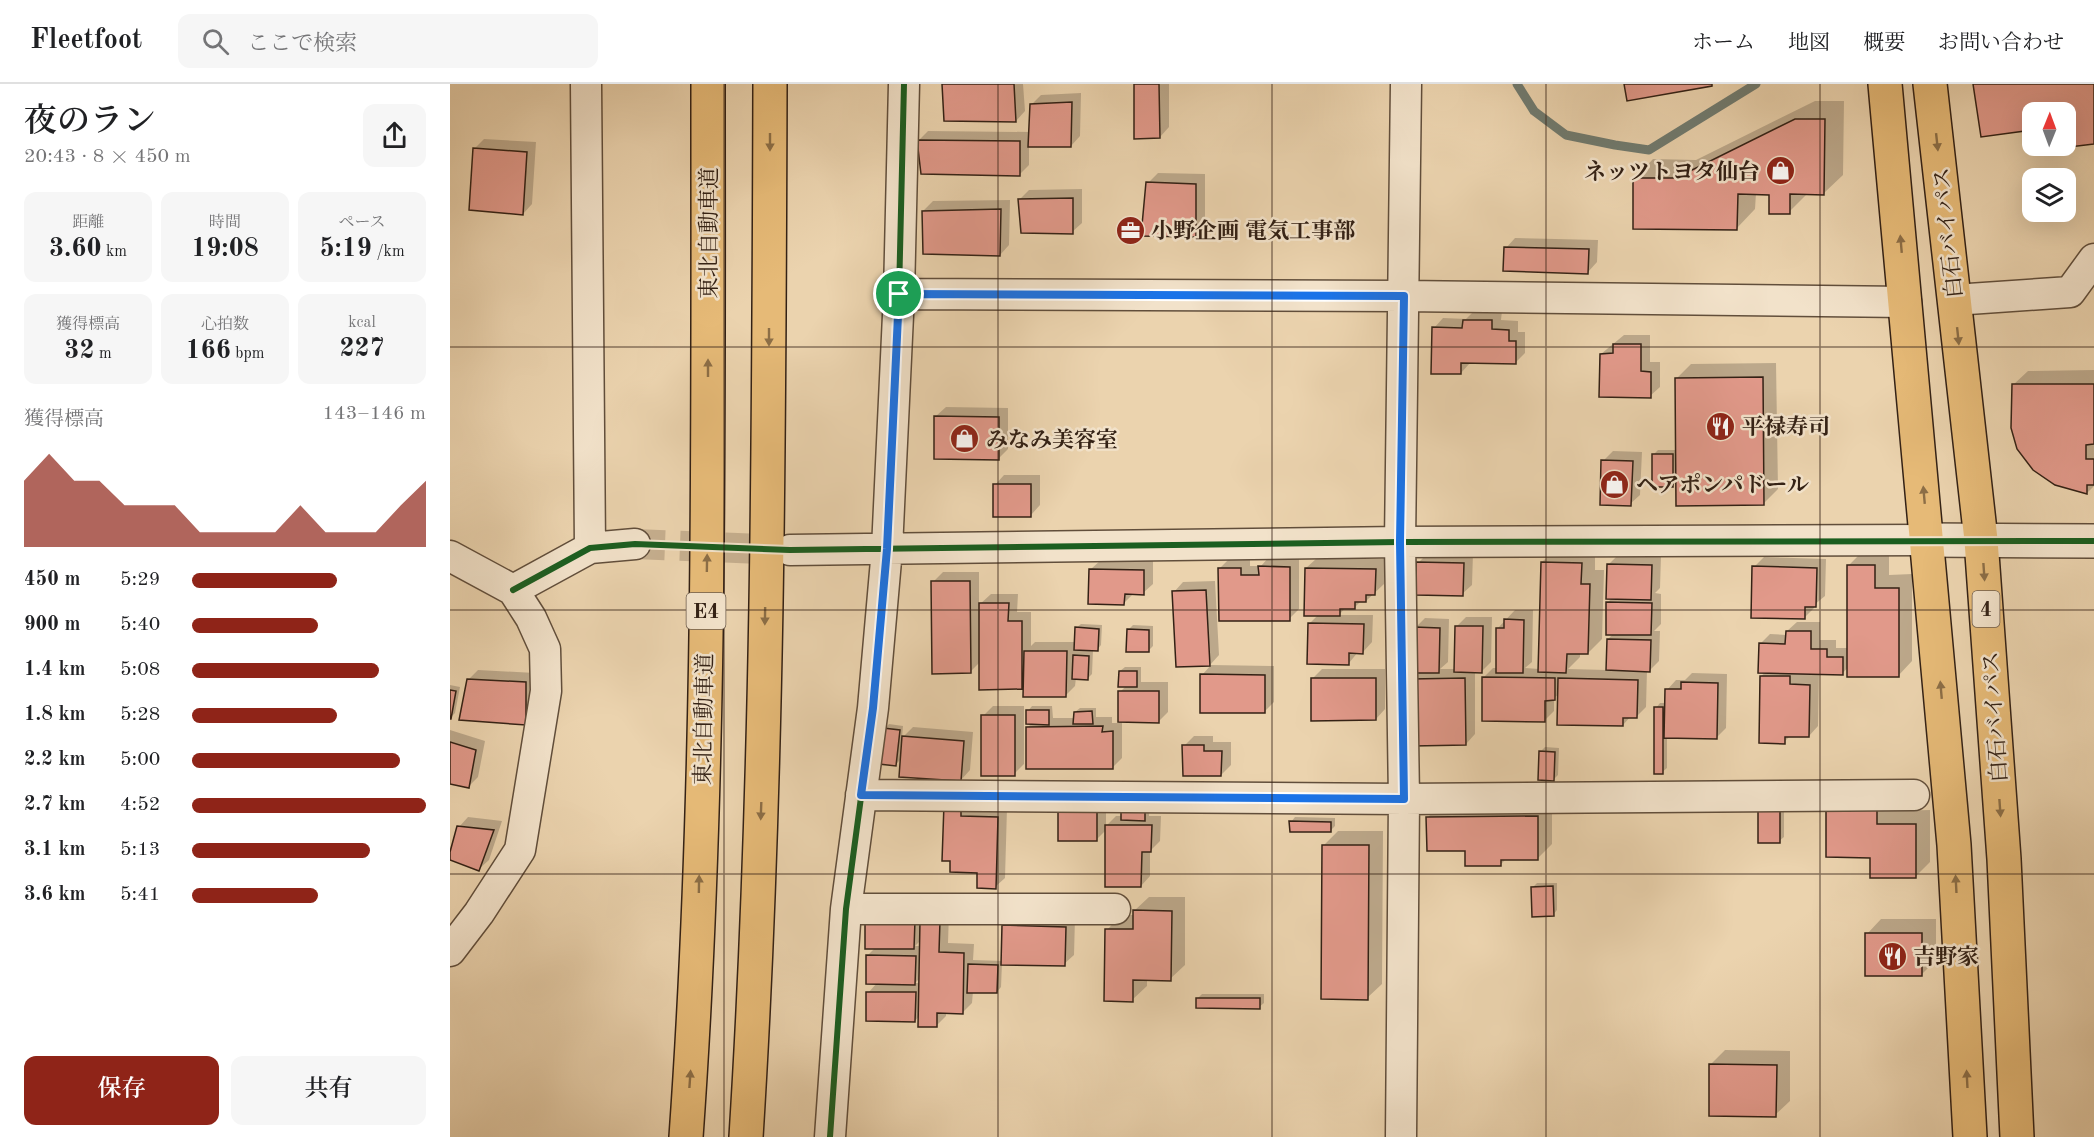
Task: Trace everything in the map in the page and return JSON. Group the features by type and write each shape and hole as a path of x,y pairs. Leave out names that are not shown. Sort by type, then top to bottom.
{"highway":[{"name":"東北自動車道","path":"686,1137 696,992 708,510 708,84"},
{"path":"746,1137 754,1003 765,601 769,376 770,84"},
{"name":"白石バイパス","path":"1885,84 1954,844 1970,1137"},
{"name":"白石バイパス","path":"1930,84 1981,540 2004,859 2017,1137"}],"street":[{"path":"586,84 590,548"},
{"path":"830,1137 846,909 873,708 887,549 899,294 904,84"},
{"path":"1401,1137 1404,799 1400,542 1406,84"},
{"path":"1954,300 2070,292 2094,259"},
{"path":"899,294 1404,296 1906,302"},
{"path":"790,550 1400,542 2094,541"},
{"path":"513,590 590,548 635,544"},
{"path":"450,555 513,590 541,639 546,660 546,691 520,850 479,913 450,951"},
{"path":"861,795 1404,799 1914,795"},
{"path":"846,909 1115,909"}],"building":[{"path":"942,84 1014,84 1016,122 944,121"},
{"path":"1134,84 1159,84 1160,138 1134,139"},
{"path":"1624,84 1712,84 1712,86 1627,101"},
{"path":"1973,84 2094,84 2094,144 2076,146 2076,102 2022,102 2022,131 1981,137"},
{"path":"1072,102 1071,147 1028,147 1030,104"},
{"path":"1795,119 1825,119 1824,195 1790,194 1790,214 1769,214 1769,195 1738,194 1737,230 1633,229 1633,178 1676,178"},
{"path":"917,140 1020,141 1020,176 921,174"},
{"path":"473,148 527,152 523,215 469,210"},
{"path":"1146,182 1196,184 1196,237 1141,236"},
{"path":"1073,198 1073,234 1021,233 1018,199"},
{"path":"1001,209 1000,256 923,254 922,211"},
{"path":"1504,247 1589,249 1588,274 1503,271"},
{"path":"1463,320 1492,320 1492,329 1509,330 1509,341 1516,341 1516,364 1461,363 1461,374 1431,374 1432,327 1462,328"},
{"path":"1613,344 1641,344 1641,371 1651,372 1651,398 1599,397 1600,354 1613,353"},
{"path":"1763,377 1764,505 1676,506 1675,378"},
{"path":"2012,384 2094,384 2094,444 2086,445 2086,459 2094,459 2094,485 2087,485 2087,494 2055,485 2033,470 2017,449 2011,428"},
{"path":"934,416 999,417 999,460 934,459"},
{"path":"1652,454 1673,454 1673,487 1652,487"},
{"path":"1601,460 1633,461 1631,506 1600,505"},
{"path":"993,484 1031,484 1031,517 993,517"},
{"path":"1416,562 1464,563 1463,596 1416,595"},
{"path":"1541,562 1582,563 1581,584 1590,584 1588,654 1567,654 1566,673 1538,672"},
{"path":"1607,564 1652,565 1651,600 1606,599"},
{"path":"1847,565 1875,565 1875,588 1899,588 1899,677 1847,677"},
{"path":"1258,566 1290,567 1290,621 1219,621 1218,568 1241,568 1241,575 1259,575"},
{"path":"1752,566 1817,568 1816,607 1805,607 1805,619 1751,618"},
{"path":"1305,568 1376,569 1375,595 1366,595 1366,602 1355,602 1355,609 1340,609 1340,616 1304,616"},
{"path":"1089,569 1144,570 1144,595 1125,594 1124,605 1088,604"},
{"path":"931,581 970,581 971,673 932,674"},
{"path":"1206,590 1210,666 1176,667 1172,591"},
{"path":"1606,602 1652,603 1651,635 1606,635"},
{"path":"979,603 1009,603 1008,621 1022,621 1022,689 979,690"},
{"path":"1504,619 1524,620 1523,673 1496,673 1496,628 1504,628"},
{"path":"1308,623 1364,624 1363,654 1349,653 1349,665 1307,664"},
{"path":"1455,626 1483,626 1482,673 1454,672"},
{"path":"1075,627 1099,629 1098,651 1074,650"},
{"path":"1414,627 1440,628 1439,673 1412,673"},
{"path":"1127,629 1149,630 1149,652 1126,652"},
{"path":"1786,631 1811,631 1811,649 1827,649 1827,657 1843,657 1843,675 1758,673 1759,643 1785,644"},
{"path":"1607,639 1651,640 1650,672 1606,670"},
{"path":"1024,651 1067,651 1066,697 1023,697"},
{"path":"1073,655 1089,656 1088,680 1072,679"},
{"path":"1119,671 1137,671 1137,687 1118,687"},
{"path":"1200,674 1265,675 1265,713 1200,713"},
{"path":"1760,676 1790,676 1790,684 1810,685 1809,737 1785,737 1785,744 1759,743"},
{"path":"1482,677 1555,678 1555,700 1545,701 1545,722 1482,721"},
{"path":"1311,678 1376,678 1376,720 1311,721"},
{"path":"1465,678 1466,745 1413,746 1412,679"},
{"path":"1558,678 1638,680 1637,718 1623,718 1623,726 1557,725"},
{"path":"467,679 526,682 526,725 459,720"},
{"path":"1681,682 1718,683 1717,739 1664,738 1665,689 1681,689"},
{"path":"450,690 456,691 451,719 450,719"},
{"path":"1118,691 1159,691 1159,723 1118,722"},
{"path":"1654,707 1663,707 1663,774 1654,774"},
{"path":"1026,710 1049,710 1049,725 1026,724"},
{"path":"1092,711 1093,724 1073,724 1074,712"},
{"path":"981,715 1015,715 1015,776 981,776"},
{"path":"1103,726 1102,732 1113,731 1113,769 1026,769 1026,727"},
{"path":"883,728 900,730 896,766 879,764"},
{"path":"902,736 964,741 961,781 899,777"},
{"path":"450,742 476,750 469,788 450,784"},
{"path":"1182,745 1204,745 1204,751 1222,751 1221,776 1183,776"},
{"path":"1539,751 1555,752 1554,781 1538,780"},
{"path":"944,804 961,805 961,816 998,817 996,889 977,888 977,873 950,872 950,861 942,861"},
{"path":"1121,805 1145,806 1145,821 1121,820"},
{"path":"1058,806 1097,806 1097,841 1058,841"},
{"path":"1758,809 1780,809 1780,843 1758,843"},
{"path":"1826,810 1877,810 1877,824 1916,824 1916,878 1870,878 1870,858 1826,857"},
{"path":"1538,816 1538,860 1501,860 1501,866 1465,866 1465,851 1427,851 1426,817"},
{"path":"1289,821 1331,822 1331,832 1290,832"},
{"path":"1105,825 1152,825 1151,852 1142,852 1141,887 1105,887"},
{"path":"457,826 494,830 479,871 450,860"},
{"path":"1322,845 1369,845 1368,1000 1321,999"},
{"path":"1553,886 1554,916 1532,917 1531,887"},
{"path":"1133,910 1172,911 1171,981 1133,980 1133,1002 1104,1001 1105,929 1133,929"},
{"path":"865,919 915,920 914,949 865,949"},
{"path":"920,921 940,921 939,952 964,953 963,1014 937,1013 937,1027 918,1027"},
{"path":"1002,925 1066,927 1065,966 1001,965"},
{"path":"1865,933 1922,933 1922,976 1865,976"},
{"path":"866,955 916,956 915,985 866,984"},
{"path":"968,964 998,965 997,993 967,993"},
{"path":"866,992 916,992 915,1022 866,1021"},
{"path":"1196,998 1260,998 1260,1009 1196,1008"},
{"path":"1709,1064 1777,1065 1776,1117 1709,1116"}],"waterway":[{"path":"1517,84 1534,111 1566,135 1649,150 1756,84"}],"tunnel":[{"path":"635,544 790,550"}],"cycle path":[{"path":"830,1137 846,909 873,708 887,549 899,294 904,84"},
{"path":"513,590 590,548 635,544 790,550 1400,542 2094,541"}],"place":[{"name":"ネッツトヨタ仙台","path":"1781,171"},
{"name":"小野企画 電気工事部","path":"1130,230"},
{"name":"平禄寿司","path":"1721,426"},
{"name":"みなみ美容室","path":"965,439"},
{"name":"ヘアポンパドール","path":"1615,484"},
{"name":"吉野家","path":"1892,956"}],"route":[{"path":"899,294 1404,296 1400,542 1404,799 861,795 873,708 887,549 899,294"}]}
